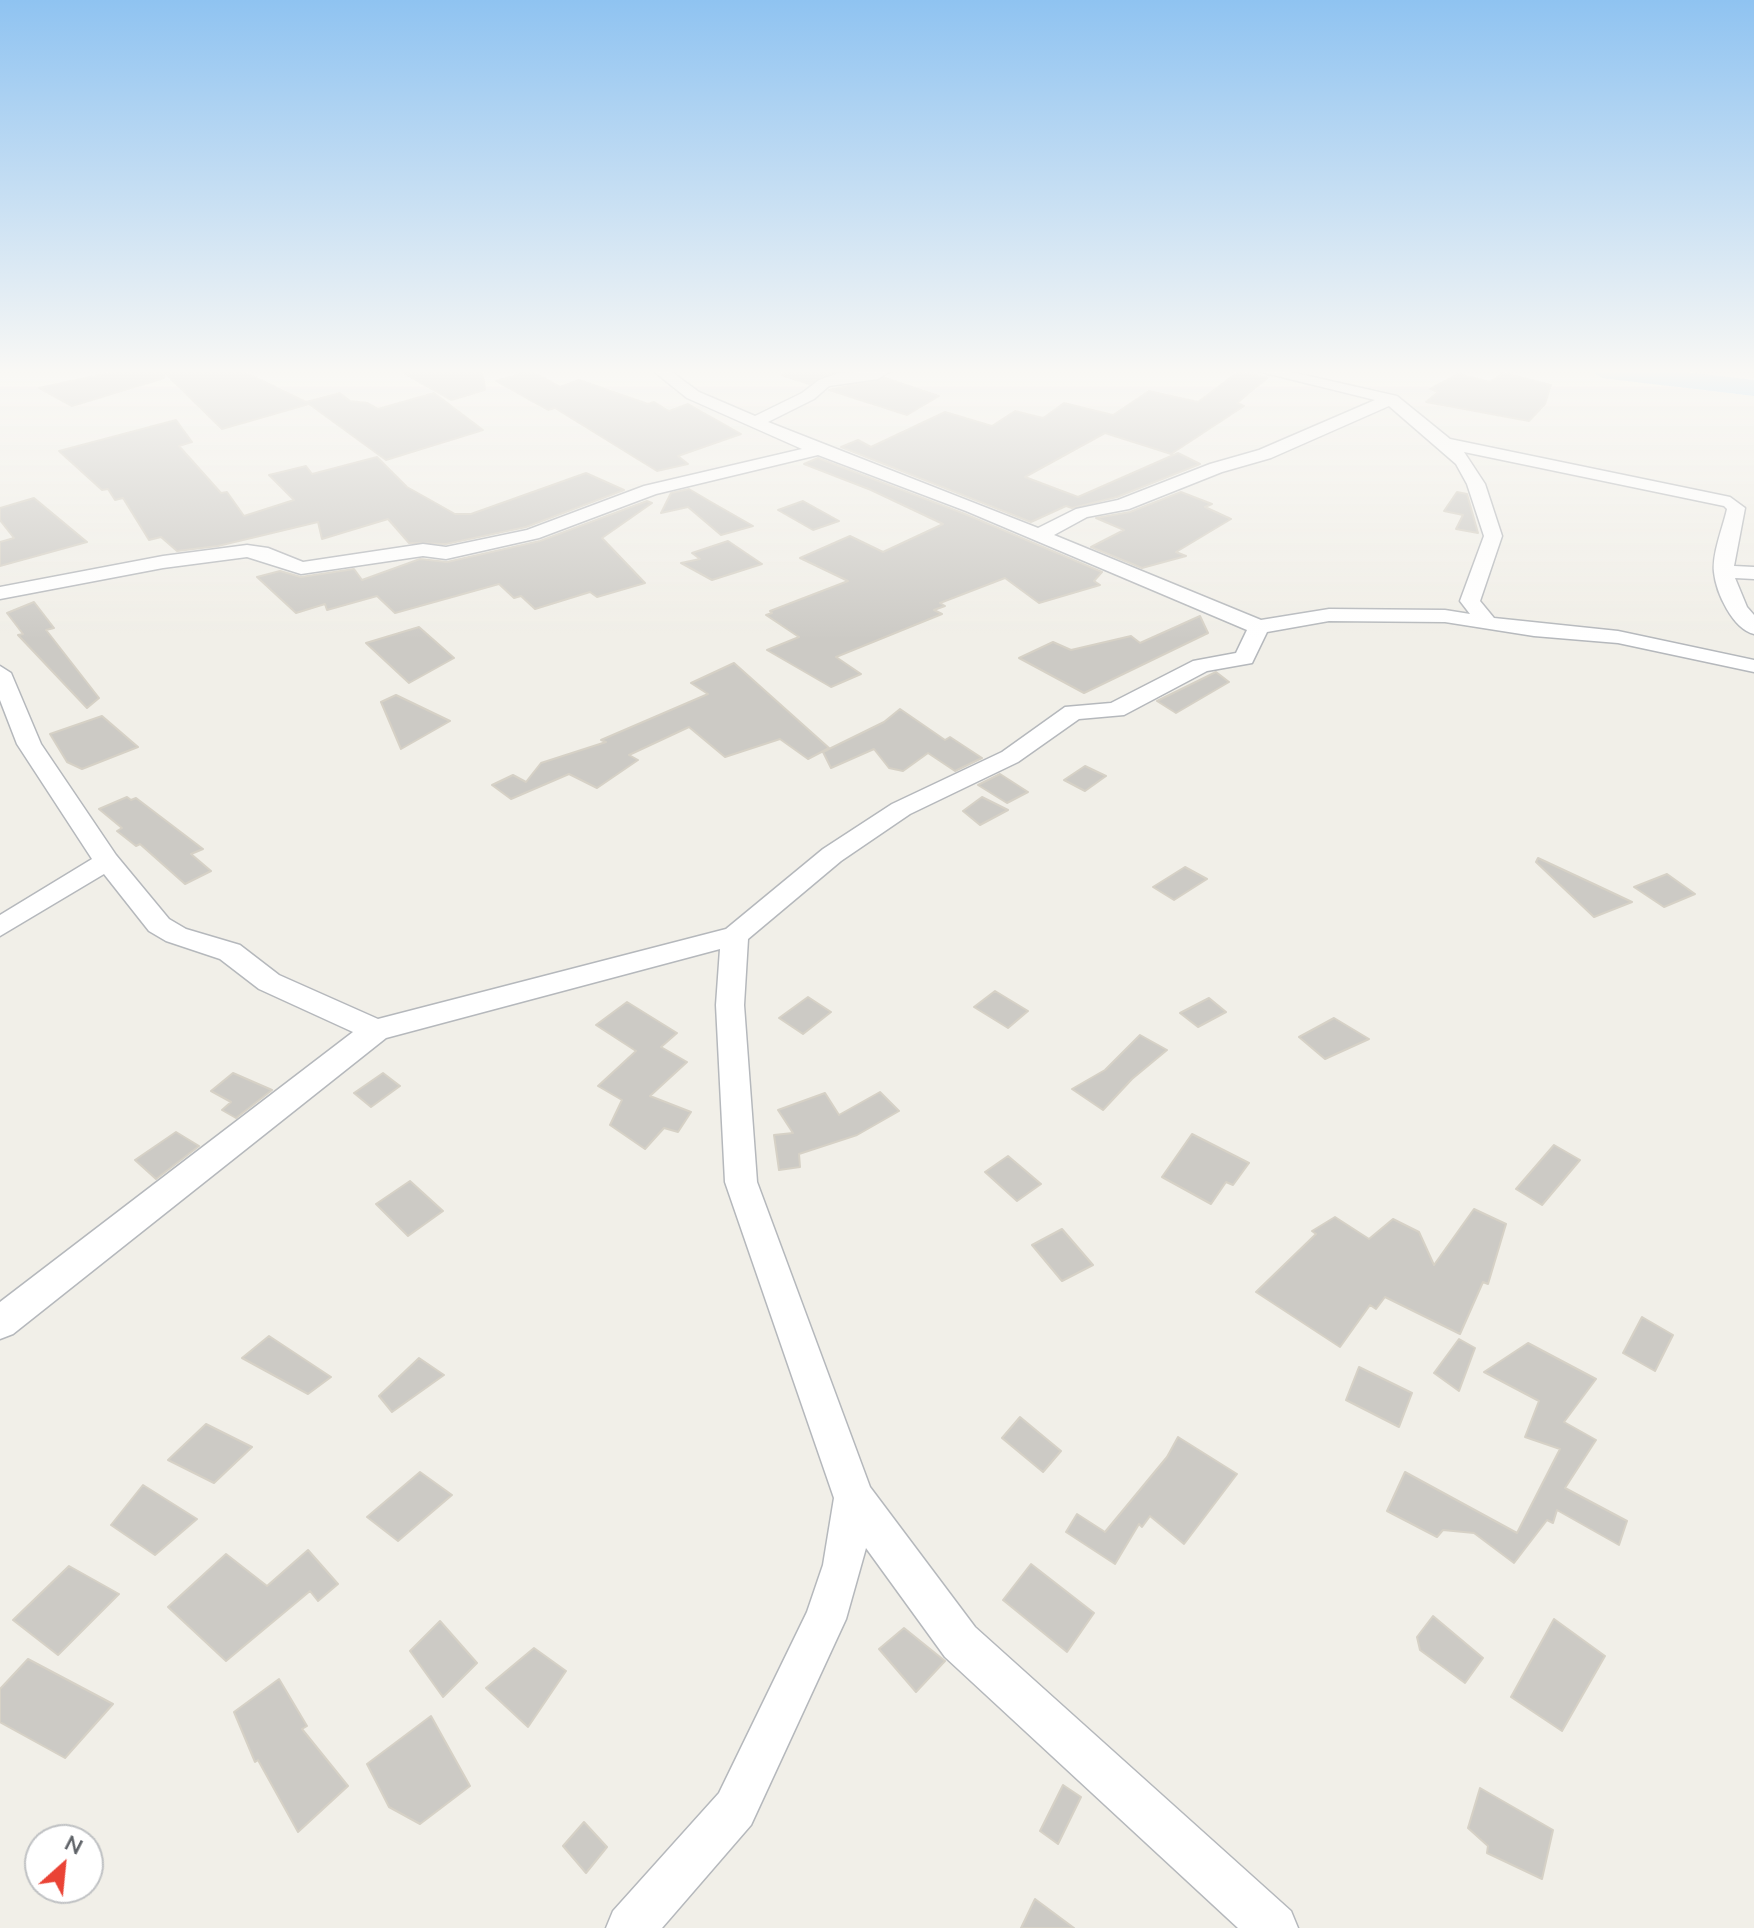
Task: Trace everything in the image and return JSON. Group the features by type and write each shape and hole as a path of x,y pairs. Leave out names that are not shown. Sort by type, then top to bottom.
{"street":[{"path":"0,593 163,562 247,551 261,552 301,568 423,550 446,553 532,534 650,490 777,460"},
{"path":"845,460 1039,535 1259,627 1307,618 1372,614 1445,616 1534,630 1618,637 1752,663"},
{"path":"1039,535 1082,513 1123,505 1201,473 1245,460"},
{"path":"1462,460 1476,484 1493,536 1470,601 1487,622"},
{"path":"1526,460 1730,502 1736,508 1723,571 1737,609 1754,628"},
{"path":"1723,571 1754,573"},
{"path":"0,1323 376,1030 735,936 832,855 901,809 1010,757 1073,712 1116,710 1201,666 1244,658 1259,627"},
{"path":"0,673 29,744 107,861 159,925 176,935 230,952 269,982 376,1030"},
{"path":"0,927 107,861"},
{"path":"735,936 730,1005 741,1182 854,1498 960,1642 1274,1928"},
{"path":"630,1928 735,1809 825,1619 843,1565 854,1498"}],"building":[{"path":"69,460 191,460 221,493 227,492 244,516 294,500 269,475 306,466 312,474 366,460 380,460 407,487 455,514 471,514 586,473 624,490 526,527 446,544 409,543 388,519 322,539 318,522 218,546 177,551 161,537 149,540 123,498 115,500 108,489 102,490"},
{"path":"639,460 683,460 688,464 657,471"},
{"path":"823,460 965,514 1102,572 1094,581 1100,585 1039,603 1005,578 940,603 945,606 934,610 942,614 836,657 861,674 831,687 767,650 799,637 766,615 772,613 770,611 848,581 800,558 850,536 883,552 943,524 871,490 804,464"},
{"path":"874,460 1056,460 1025,477 1078,497 1162,460 1192,460 1200,464 1117,497 1072,508 1066,506 1031,522"},
{"path":"689,489 753,526 721,535 688,507 661,513 671,493"},
{"path":"1181,492 1212,504 1205,507 1231,519 1176,552 1186,556 1142,568 1091,547 1124,530 1096,518 1130,512"},
{"path":"1457,492 1467,494 1478,533 1456,529 1463,515 1444,511"},
{"path":"34,498 87,542 0,566 0,542 14,538 0,520 0,508"},
{"path":"647,501 652,503 602,538 645,583 597,597 590,592 535,609 521,596 514,598 499,584 395,613 377,596 327,610 325,604 296,613 257,577 280,571 301,577 354,569 362,580 420,559 447,562 540,541"},
{"path":"803,501 839,521 813,530 778,510"},
{"path":"728,541 762,564 712,580 681,563 700,559 692,553"},
{"path":"34,602 54,628 46,630 99,698 87,708 18,635 23,634 7,613"},
{"path":"1200,616 1208,633 1084,693 1019,658 1053,642 1071,650 1131,636 1140,643"},
{"path":"419,627 454,658 409,683 366,643"},
{"path":"734,663 829,748 808,759 780,739 725,757 689,727 629,755 638,760 597,788 569,774 511,799 492,785 513,775 526,782 541,763 606,742 601,740 708,694 691,683"},
{"path":"1216,672 1229,682 1176,713 1157,701"},
{"path":"396,695 450,721 401,749 381,702"},
{"path":"900,709 945,740 950,737 982,758 955,771 928,753 903,771 889,768 874,749 831,768 823,752 884,722"},
{"path":"102,716 138,747 82,769 67,762 50,734"},
{"path":"1085,766 1106,776 1085,791 1064,780"},
{"path":"1000,774 1028,792 1007,803 978,785"},
{"path":"127,797 131,800 136,798 203,849 191,854 211,871 185,884 140,844 136,846 117,831 122,828 99,809"},
{"path":"982,797 1008,810 980,825 963,811"},
{"path":"1538,858 1632,902 1594,917 1536,862"},
{"path":"1185,867 1207,879 1174,900 1153,887"},
{"path":"1667,874 1695,894 1664,907 1634,887"},
{"path":"995,991 1028,1011 1008,1028 974,1007"},
{"path":"808,997 831,1012 803,1034 779,1018"},
{"path":"1209,998 1226,1012 1198,1027 1180,1013"},
{"path":"627,1002 677,1033 661,1047 687,1062 650,1096 691,1112 678,1132 664,1128 645,1149 610,1125 622,1100 598,1086 636,1051 596,1025"},
{"path":"1334,1018 1369,1039 1325,1059 1299,1037"},
{"path":"1140,1035 1167,1050 1132,1079 1103,1110 1072,1089 1105,1070"},
{"path":"233,1073 272,1090 236,1118 222,1110 231,1102 211,1091"},
{"path":"383,1073 400,1086 371,1107 354,1093"},
{"path":"880,1092 899,1111 857,1135 799,1154 800,1167 779,1170 774,1135 793,1133 778,1110 825,1093 839,1115"},
{"path":"176,1132 199,1146 156,1179 135,1160"},
{"path":"1192,1134 1249,1163 1233,1185 1226,1182 1211,1204 1162,1177"},
{"path":"1554,1145 1580,1160 1542,1205 1516,1189"},
{"path":"1008,1156 1041,1184 1017,1201 985,1172"},
{"path":"410,1181 443,1211 408,1236 376,1204"},
{"path":"1474,1209 1506,1224 1488,1284 1483,1282 1460,1334 1385,1297 1376,1309 1370,1305 1340,1347 1256,1292 1316,1234 1312,1231 1335,1217 1369,1239 1393,1219 1419,1232 1434,1265"},
{"path":"1062,1229 1093,1265 1062,1281 1032,1245"},
{"path":"1642,1317 1673,1335 1655,1371 1623,1353"},
{"path":"269,1336 331,1377 308,1394 242,1358"},
{"path":"1459,1339 1475,1348 1459,1391 1434,1373"},
{"path":"1528,1343 1596,1379 1564,1422 1596,1440 1565,1488 1627,1521 1619,1545 1557,1510 1553,1523 1547,1520 1514,1563 1474,1533 1443,1530 1437,1537 1387,1511 1405,1472 1517,1533 1560,1449 1525,1437 1539,1401 1484,1372"},
{"path":"419,1358 444,1375 392,1412 379,1396"},
{"path":"1359,1367 1412,1393 1399,1427 1346,1400"},
{"path":"1020,1417 1061,1451 1043,1472 1002,1438"},
{"path":"206,1424 252,1447 214,1483 168,1460"},
{"path":"1178,1437 1237,1474 1184,1544 1150,1516 1142,1527 1139,1524 1115,1564 1066,1532 1077,1514 1105,1532 1167,1457"},
{"path":"420,1472 452,1495 398,1541 367,1517"},
{"path":"143,1485 197,1519 155,1555 111,1525"},
{"path":"308,1550 338,1584 318,1601 310,1591 226,1661 168,1607 226,1554 267,1586"},
{"path":"1031,1564 1094,1613 1067,1652 1003,1600"},
{"path":"69,1566 119,1594 58,1655 13,1620"},
{"path":"1433,1616 1483,1658 1465,1683 1420,1650 1417,1637"},
{"path":"1554,1619 1605,1656 1562,1731 1511,1697"},
{"path":"440,1621 477,1663 443,1697 410,1651"},
{"path":"904,1628 945,1661 916,1692 879,1649"},
{"path":"534,1648 566,1671 528,1727 486,1688"},
{"path":"28,1659 113,1704 65,1758 0,1722 0,1689"},
{"path":"279,1679 307,1726 302,1729 348,1786 298,1832 258,1760 255,1762 234,1712"},
{"path":"431,1716 470,1786 420,1824 389,1807 367,1764"},
{"path":"1063,1785 1081,1797 1058,1844 1040,1831"},
{"path":"1480,1788 1553,1830 1542,1879 1487,1853 1488,1846 1468,1828"},
{"path":"584,1822 607,1847 586,1873 563,1846"},
{"path":"1035,1899 1074,1928 1021,1928"}]}
